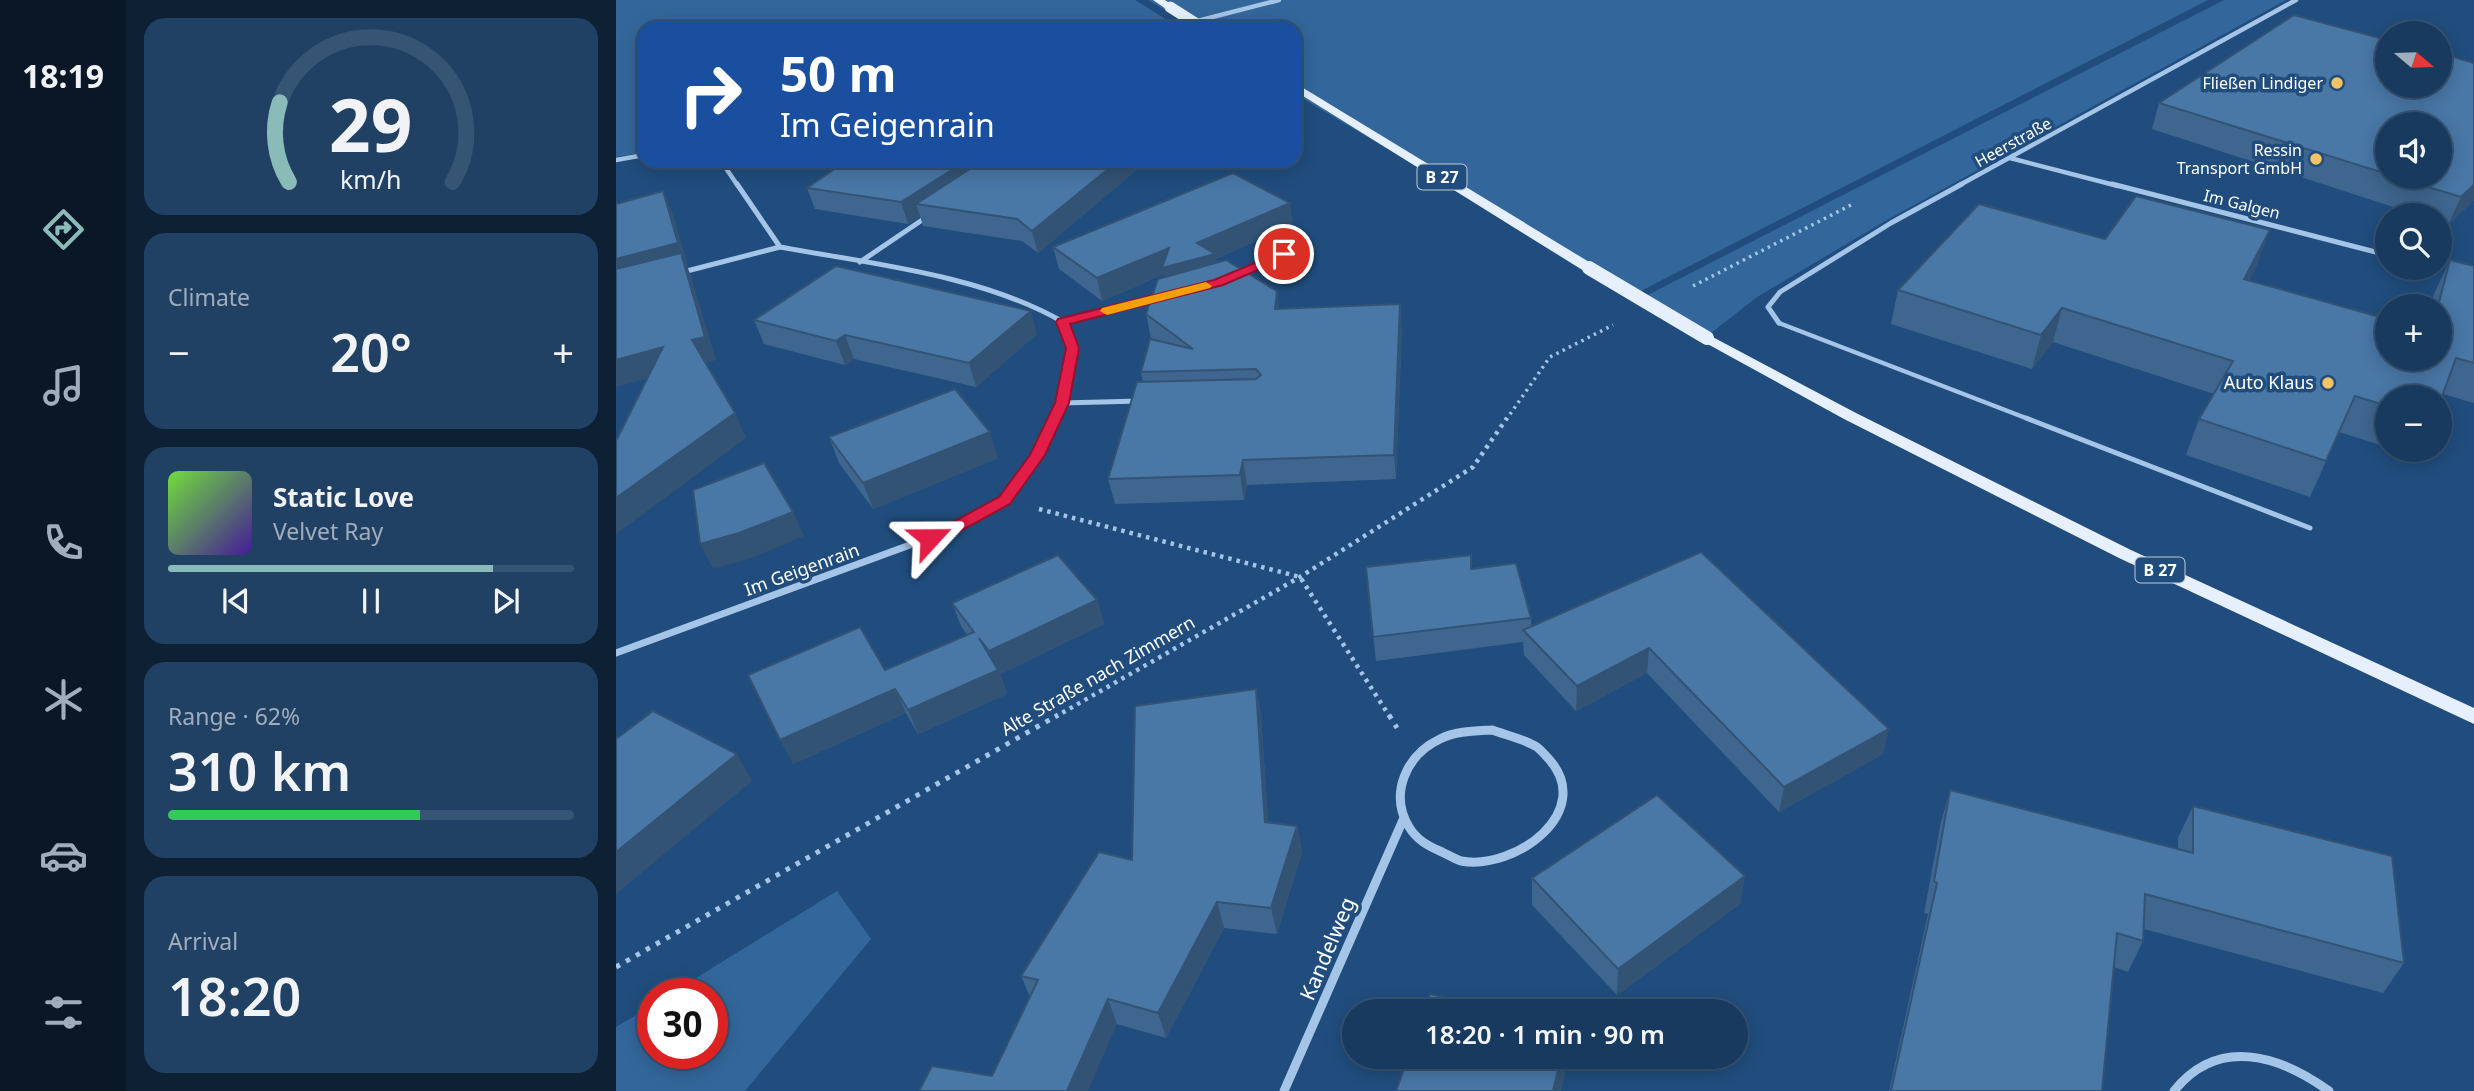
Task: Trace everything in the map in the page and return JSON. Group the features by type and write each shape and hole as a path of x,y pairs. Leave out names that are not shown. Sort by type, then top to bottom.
{"main road":[{"path":"1158,0 1192,21"},
{"name":"B 27","path":"1302,90 1589,268 1707,338 1850,416 2125,554 2474,717"}],"street":[{"path":"1197,21 1279,0"},
{"name":"Heerstraße","path":"1779,324 1768,307 1780,292 1891,223 2296,0"},
{"path":"616,160 637,156"},
{"name":"Im Galgen","path":"2010,158 2375,252"},
{"path":"726,168 780,247"},
{"path":"859,262 929,215"},
{"path":"1231,277 1305,245"},
{"path":"679,273 780,247 933,276 1032,304 1063,322 1167,296"},
{"name":"Im Geigenrain","path":"616,653 948,531 1004,500 1037,455 1062,403 1072,348 1063,322"},
{"path":"1062,403 1154,401"},
{"path":"1492,730 1519,736 1542,748 1557,766 1564,788 1563,808 1552,827 1535,844 1513,856 1486,861 1460,859 1435,851 1415,838 1403,820 1398,797 1402,774 1417,755 1438,740 1465,731 1492,730"},
{"name":"Kandelweg","path":"1284,1091 1403,820"},
{"path":"2174,1091 2192,1070 2203,1064 2216,1058 2248,1056 2285,1065 2329,1091"}],"lane":[{"path":"1779,324 2310,528"}],"path":[{"name":"Alte Straße nach Zimmern","path":"616,967 1300,577 1473,467 1549,357"},
{"path":"1004,500 1300,577 1396,724 1397,737"}],"shaded area":[{"path":"616,0 1135,0 1169,21 637,21 637,153 616,157"},
{"path":"1148,0 1271,0 1189,21 1183,21"},
{"path":"1283,0 2208,0 1633,295 1302,98 1302,21 1202,21"},
{"path":"2224,0 2286,0 1887,220 1757,297 1706,337 1640,299"},
{"path":"837,891 871,939 745,1091 616,1091 616,1027 637,1015 637,1069 728,1069 728,978 696,978"}],"building":[{"path":"2294,15 2375,37 2375,98 2452,98 2452,57 2474,63 2474,185 2461,197 2435,189 2452,189 2452,112 2375,112 2375,170 2159,103"},
{"path":"836,168 955,168 901,202 807,188"},
{"path":"971,168 1109,168 1032,231 1017,219 916,204"},
{"path":"1233,173 1290,203 1197,243 1215,254 1162,268 1169,248 1097,278 1053,247"},
{"path":"663,191 678,243 616,259 616,204"},
{"path":"2136,196 2270,230 2244,279 2375,316 2375,371 2451,371 2446,385 2375,385 2375,402 2355,396 2326,461 2199,419 2233,361 2062,308 2041,335 1898,290 1979,204 2105,239"},
{"path":"681,253 705,337 692,340 735,413 616,498 616,441 663,347 616,360 616,269"},
{"path":"1226,260 1277,291 1275,309 1400,304 1394,455 1243,460 1240,475 1108,479 1137,382 1256,379 1261,375 1256,369 1141,372 1150,339 1193,349 1146,314 1158,279"},
{"path":"2452,260 2474,266 2474,363 2456,358 2452,369 2452,294 2441,294 2445,280 2452,280"},
{"path":"836,266 1031,311 969,363 845,335 836,341 754,320"},
{"path":"955,389 990,432 863,483 829,437"},
{"path":"764,463 793,512 739,533 700,544 693,490"},
{"path":"1701,552 1889,729 1784,787 1649,648 1577,686 1523,630"},
{"path":"1058,555 1097,600 989,651 979,638 998,670 908,710 895,689 780,740 748,675 860,627 885,670 974,632 952,603"},
{"path":"1471,555 1471,569 1516,563 1531,618 1373,637 1366,567"},
{"path":"1256,689 1265,822 1297,826 1271,908 1217,902 1158,1013 1108,999 1067,1091 919,1091 932,1066 992,1076 1038,980 1021,976 1099,852 1132,860 1135,706"},
{"path":"653,711 737,754 616,852 616,739"},
{"path":"1950,790 2193,853 2193,806 2392,856 2404,963 2145,894 2143,941 2117,933 2102,1091 1891,1091 1937,883 1934,881"},
{"path":"1657,795 1745,876 1618,969 1532,878"},
{"path":"1430,994 1452,999 1428,999"},
{"path":"1404,1069 1558,1069 1553,1091 1396,1091"}],"slow traffic":[{"path":"1107,311 1206,286"}],"place":[{"name":"Fließen Lindiger","path":"2337,83"},
{"name":"Ressin Transport GmbH","path":"2316,159"},
{"name":"Auto Klaus","path":"2328,383"}],"route":[{"path":"930,538 1004,500 1037,455 1062,403 1072,348 1063,322 1219,282 1284,254"}]}
